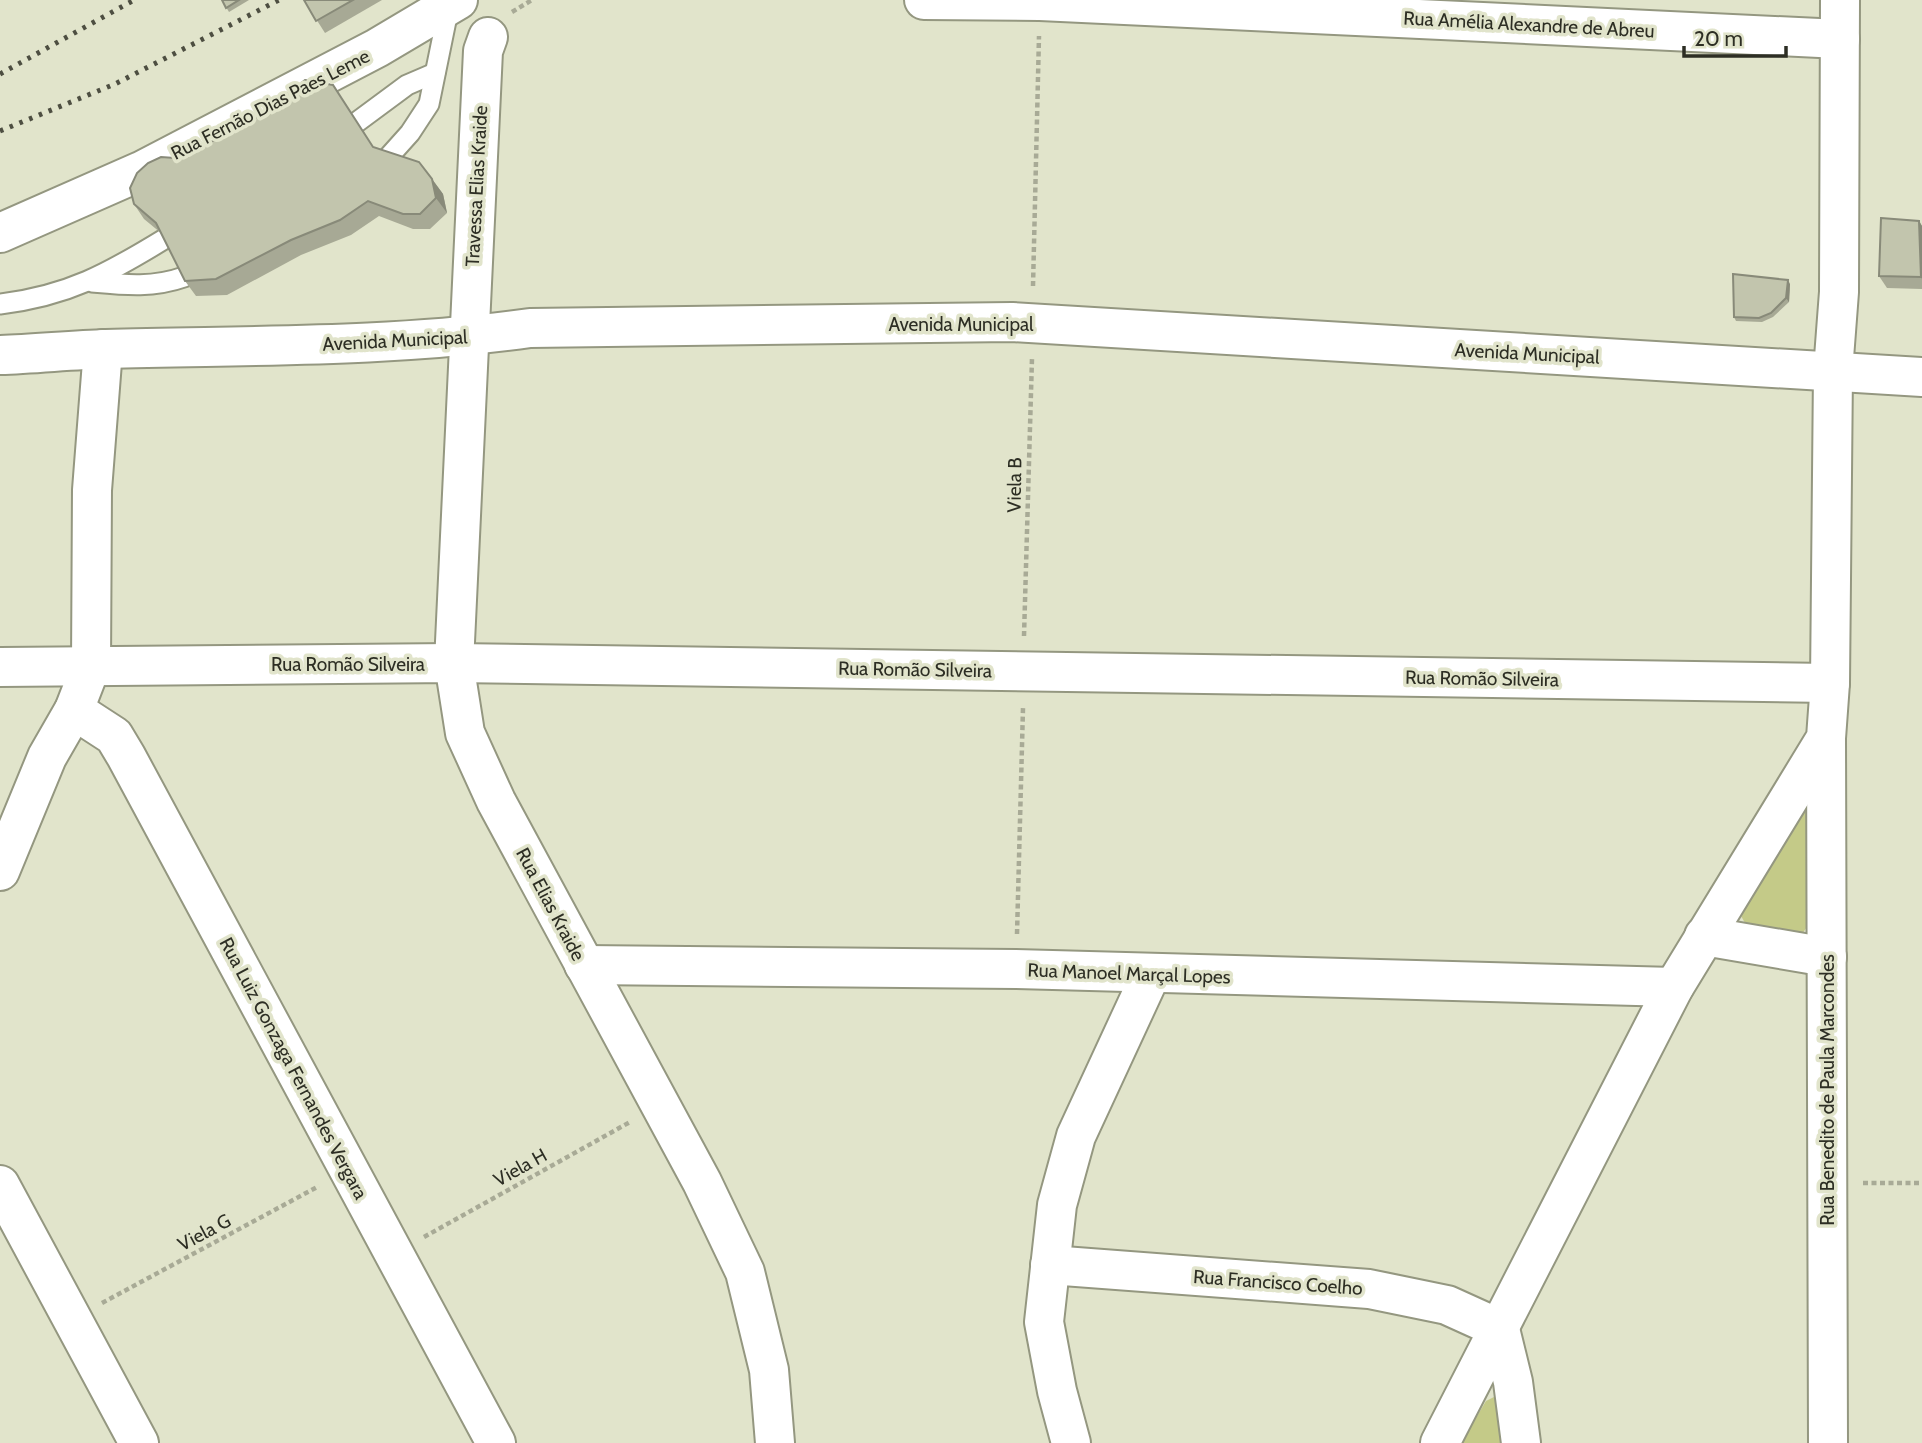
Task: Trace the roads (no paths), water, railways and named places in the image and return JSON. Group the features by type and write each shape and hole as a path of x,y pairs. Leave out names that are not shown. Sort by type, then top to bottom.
{"street":[{"name":"Rua Amélia Alexandre de Abreu","path":"924,0 1524,12 1840,38"},
{"name":"Rua Benedito de Paula Marcondes","path":"1828,1443 1826,738 1830,683 1833,371 1839,292 1840,0"},
{"name":"Rua Fernão Dias Paes Leme","path":"0,233 153,164 356,59 453,2"},
{"name":"Travessa Elias Kraide","path":"469,337 483,51 488,37"},
{"name":"Avenida Municipal","path":"0,355 103,349 268,347 469,337 530,328 1032,323 1922,377"},
{"name":"Rua Elias Kraide","path":"469,337 454,663 465,733 496,801 702,1182 746,1272 769,1370 775,1443"},
{"path":"0,871 47,757 74,710 91,666 92,490 103,349"},
{"name":"Rua Romão Silveira","path":"0,667 454,663 1830,683"},
{"name":"Rua Luiz Gonzaga Fernandes Vergara","path":"74,710 114,736 127,756 496,1443"},
{"path":"1440,1443 1674,987 1826,738"},
{"path":"1704,936 1827,957"},
{"name":"Rua Manoel Marçal Lopes","path":"584,965 1016,969 1674,987"},
{"path":"1071,1443 1057,1391 1044,1322 1057,1205 1076,1136 1152,974"},
{"path":"0,1185 139,1443"},
{"name":"Rua Francisco Coelho","path":"1050,1265 1369,1289 1447,1305 1500,1329"},
{"path":"1500,1329 1513,1382 1521,1443"}],"lane":[{"path":"384,163 423,115 433,93 435,73 453,2"},
{"path":"357,122 407,85 435,73"},
{"path":"0,304 32,300 92,282 166,238"},
{"path":"92,282 131,286 163,284 184,277"}],"railway":[{"path":"0,74 134,0"},
{"path":"0,131 115,84 279,0"}]}
